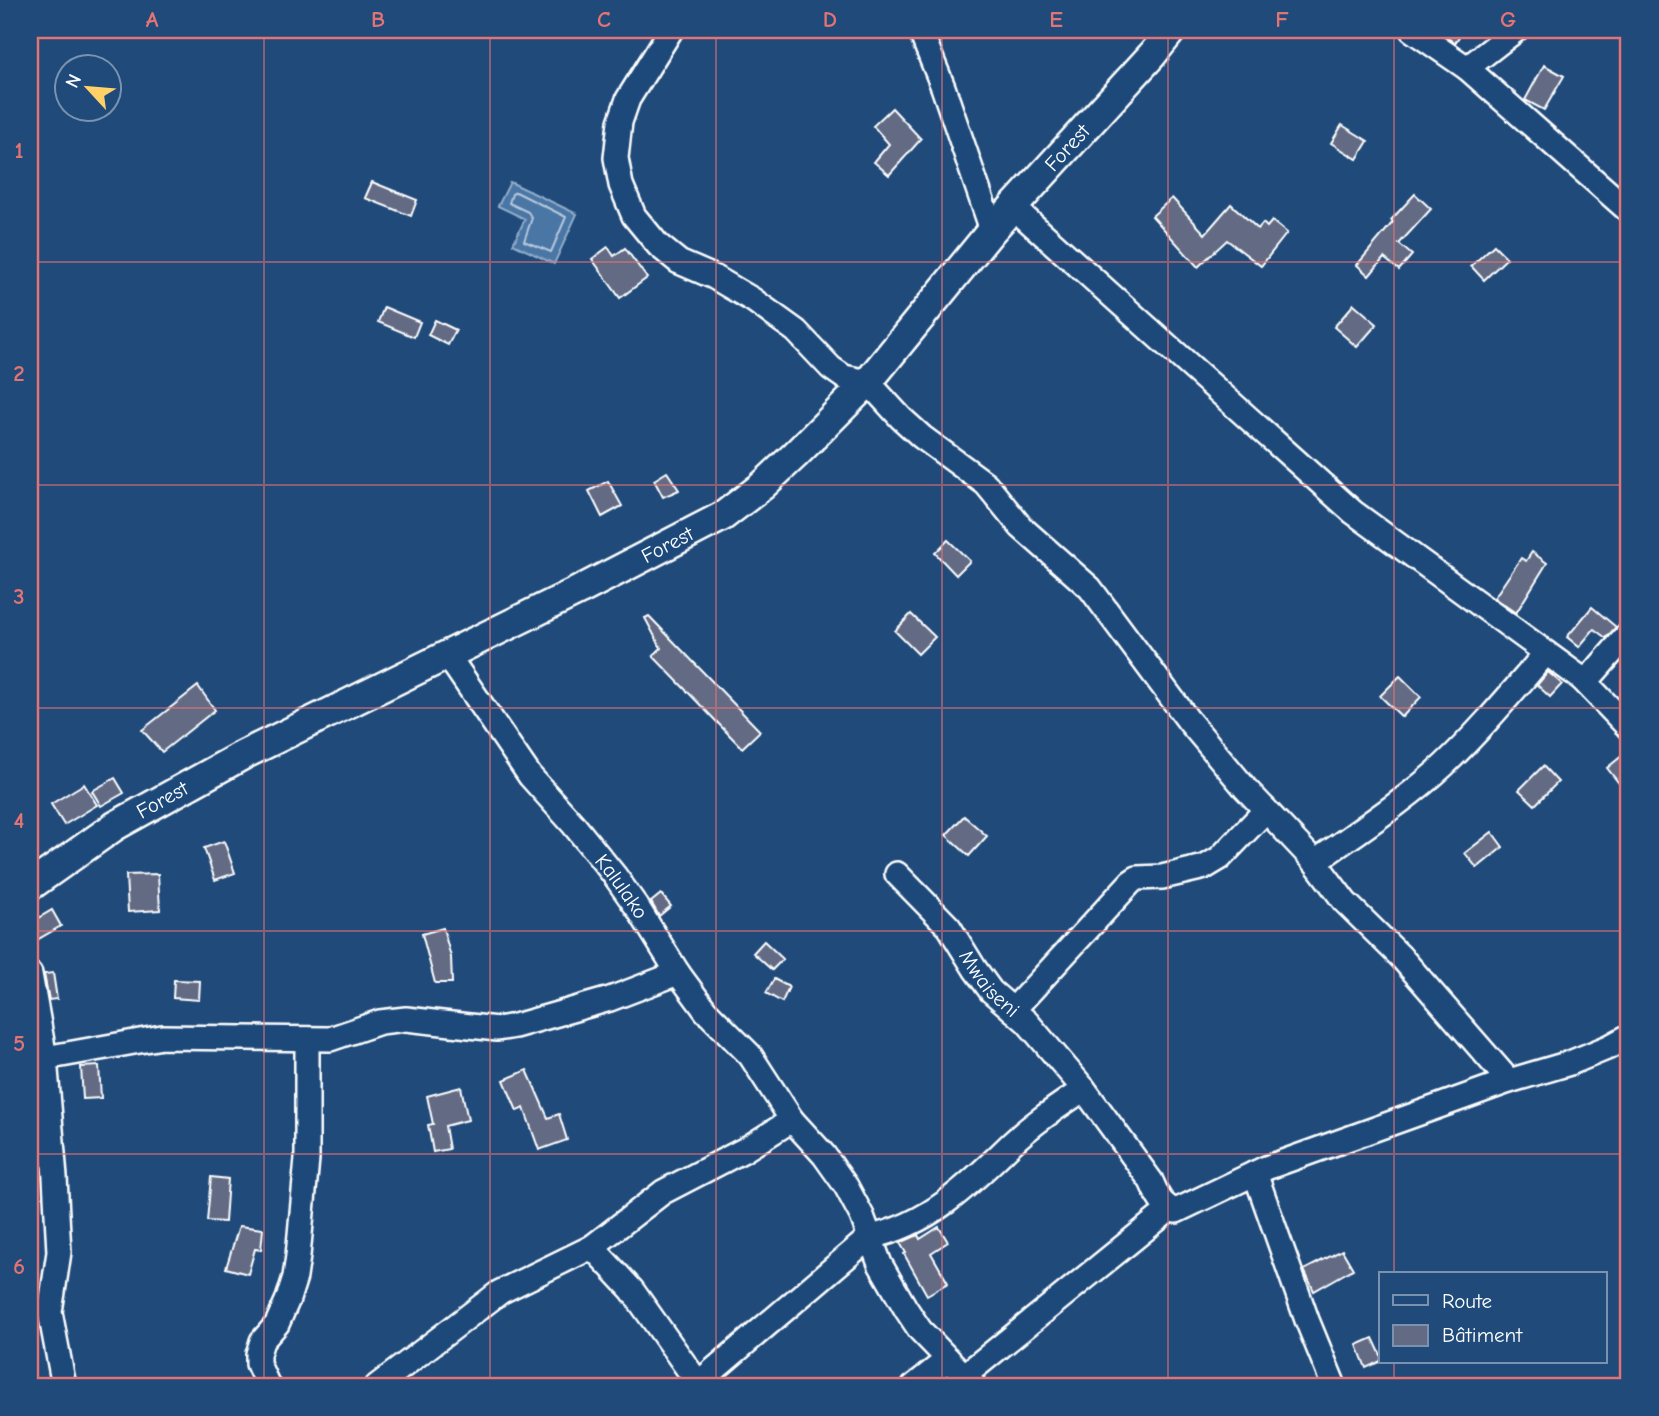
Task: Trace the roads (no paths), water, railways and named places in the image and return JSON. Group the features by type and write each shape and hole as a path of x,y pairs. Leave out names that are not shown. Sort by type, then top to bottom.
{"street":[{"path":"671,30 628,99 620,122 615,158 621,185 634,216 658,245 679,262 714,277 753,300 796,331 831,368 844,377 868,382 922,437 986,484 1021,527 1090,588 1188,720 1315,862 1345,902 1401,957 1509,1081"},
{"path":"919,30 943,87 992,230"},
{"name":"Forest","path":"30,886 115,826 243,755 449,656 723,516 762,486 868,382 992,230 1172,30"},
{"path":"1412,30 1467,68 1629,211"},
{"path":"1467,68 1516,30"},
{"path":"1014,208 1353,512 1582,679 1629,729"},
{"path":"1582,679 1592,675 1629,633"},
{"path":"1315,862 1405,797 1443,765 1476,733 1546,653"},
{"name":"Kalulako","path":"449,656 530,776 615,876 706,1011 750,1055 792,1120 824,1155 846,1186 880,1264 906,1309 920,1330 962,1374"},
{"path":"1013,1010 1130,882 1137,878 1163,877 1205,867 1220,858 1266,810"},
{"name":"Mwaiseni","path":"897,874 950,927 991,990 1027,1022 1084,1089 1151,1181 1158,1197 1170,1209"},
{"path":"45,1058 162,1037 341,1037 380,1023 406,1019 497,1029 610,999 678,973"},
{"path":"30,974 45,1058 59,1252 50,1312 64,1386"},
{"path":"914,1386 962,1374 1170,1209 1184,1209 1255,1173 1509,1081 1590,1056 1629,1036"},
{"path":"268,1386 258,1364 258,1354 262,1341 277,1324 288,1299 298,1256 307,1159 307,1039"},
{"path":"592,1247 632,1290 696,1385 870,1237 889,1233 929,1214 992,1165 1033,1126 1084,1089"},
{"path":"377,1386 500,1292 592,1247 663,1192 744,1150 792,1120"},
{"path":"1255,1173 1307,1320 1334,1386"}],"water":[{"path":"510,182 577,214 554,264 513,244 525,219 498,206"}]}
